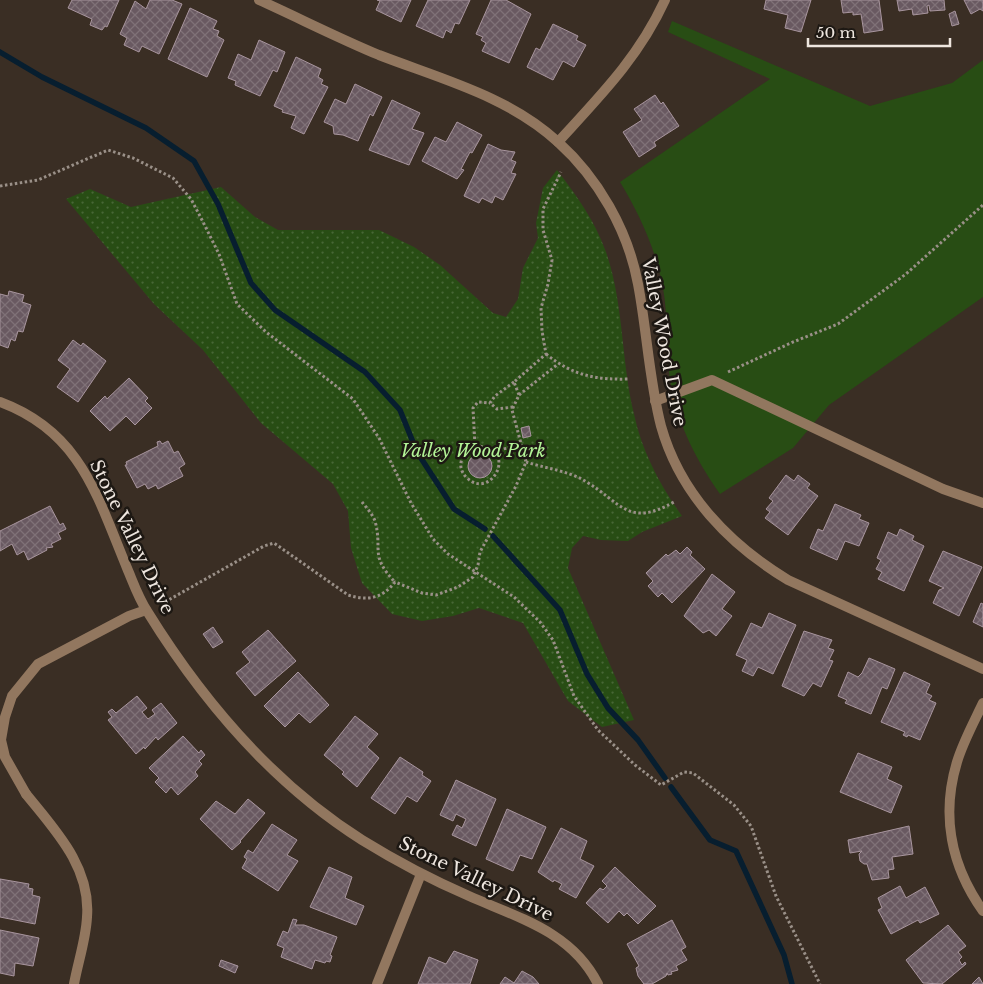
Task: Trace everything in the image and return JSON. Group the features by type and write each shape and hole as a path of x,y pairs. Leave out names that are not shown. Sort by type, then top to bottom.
{"street":[{"name":"Valley Wood Drive","path":"259,0 377,54 504,104 533,122 558,142 596,185 615,216 629,248 638,283 655,400 662,428 674,458 692,492 712,519 735,543 762,564 788,580 983,669"},
{"path":"558,142 625,68 644,40 664,0"},
{"path":"655,400 712,380 943,489 983,503"},
{"name":"Stone Valley Drive","path":"0,402 26,414 49,430 67,447 83,468 98,494 146,610 208,700 276,773 318,809 361,839 421,874 539,925 559,938 578,955 598,984"},
{"path":"74,984 87,918 87,897 83,877 74,858 26,794 5,756 1,740 5,717 12,696 38,664 120,620 146,610"},
{"path":"983,703 957,761 950,788 948,813 950,838 956,862 967,887 983,911"},
{"path":"377,984 421,874"}],"path":[{"path":"0,186 38,180 108,150 133,158 173,178 191,199 201,218 219,254 237,304 266,332 353,399 379,438 407,495 433,539 448,554 514,597 540,622 553,640 574,696 598,730 631,761 661,785 684,772 693,773 734,805 750,826 776,896 820,984"},
{"path":"561,172 543,209 543,230 552,260 541,308 546,354 558,364 594,379 630,379"},
{"path":"712,380 793,342 838,324 906,274 983,205"},
{"path":"490,402 546,354"},
{"path":"362,502 375,520 377,555 383,570 395,582 422,593 436,594 458,588 473,576 480,552 516,486 526,462 512,410 513,407 519,395 558,364"},
{"path":"514,382 519,395"},
{"path":"475,446 473,408 478,402 490,402 498,409 513,407"},
{"path":"494,451 522,445"},
{"path":"475,446 485,446 494,451 499,459 499,468 496,476 488,482 479,484 471,481 464,475 461,467 462,458 467,450 475,446"},
{"path":"526,462 584,480 629,512 641,514 658,511 674,502"},
{"path":"165,602 264,546 274,544 348,595 361,599 376,598 395,582"}],"green space":[{"path":"672,21 870,106 952,83 983,60 983,297 829,405 793,448 720,494 702,466 680,421 669,372 666,309 660,274 646,233 620,182 770,79 668,32"},
{"name":"Valley Wood Park","path":"557,170 585,209 597,230 606,252 616,292 630,394 637,428 653,468 682,516 642,532 628,541 601,540 583,536 572,548 568,568 634,720 602,727 568,701 523,623 479,608 453,616 422,621 392,614 362,583 351,548 348,511 333,484 261,423 203,350 154,304 66,199 90,189 131,207 221,187 255,217 278,230 379,230 414,247 440,265 493,313 506,317 518,299 523,268 538,238 536,223 543,188"}],"building":[{"path":"72,0 119,0 107,27 105,26 102,30 90,25 92,19 68,8"},
{"path":"150,0 172,0 182,4 159,54 142,46 139,52 124,45 127,38 120,34 135,1 146,9"},
{"path":"377,0 411,0 401,22 376,10 380,1"},
{"path":"428,0 470,0 459,24 455,23 451,33 446,30 443,38 416,26"},
{"path":"491,0 506,0 531,14 509,63 482,51 486,43 481,40 483,37 476,34"},
{"path":"766,0 811,0 801,32 785,28 788,15 764,9"},
{"path":"841,0 879,0 883,30 864,33 861,14 853,15 853,12 843,13"},
{"path":"897,0 944,0 945,10 930,11 929,5 927,6 928,13 913,15 912,9 899,11"},
{"path":"964,0 983,0 983,11 980,9 971,14"},
{"path":"190,8 217,21 213,29 219,31 217,36 224,40 207,77 168,59"},
{"path":"955,11 959,24 952,26 949,14"},
{"path":"553,24 578,36 576,40 586,45 574,67 563,61 553,80 527,67 536,48 540,50"},
{"path":"259,40 285,52 277,72 273,70 260,96 235,85 236,81 228,78 238,54 251,60"},
{"path":"296,57 321,69 318,77 323,80 321,84 328,87 304,134 291,128 296,116 282,112 283,110 274,106"},
{"path":"355,84 382,97 373,116 370,114 358,141 343,135 334,134 333,126 324,122 335,99 346,104"},
{"path":"655,95 661,104 663,102 679,126 654,142 656,146 639,157 623,132 642,120 634,109"},
{"path":"392,100 420,113 412,129 424,133 409,165 369,150"},
{"path":"457,122 482,135 472,153 470,152 461,169 464,170 457,179 422,161 435,137 446,142"},
{"path":"488,144 501,150 515,152 511,160 516,162 511,173 516,174 503,200 495,196 492,203 482,198 479,203 464,196"},
{"path":"9,291 24,295 22,302 31,305 23,332 18,331 15,341 11,339 8,348 0,345 0,294 8,296"},
{"path":"73,340 81,346 83,343 106,361 78,402 57,387 70,369 58,360"},
{"path":"129,378 148,398 145,401 152,408 135,425 126,416 110,431 90,411 105,396 107,399"},
{"path":"529,426 531,436 523,438 521,428"},
{"path":"160,441 162,444 168,441 174,453 178,451 185,464 179,468 183,476 158,489 156,485 148,489 145,484 137,488 125,465 127,465 126,462 158,446 157,442"},
{"path":"475,454 485,454 492,461 492,471 485,478 475,478 468,471 468,461"},
{"path":"786,475 794,481 798,475 810,484 807,488 818,496 788,535 765,518 770,512 766,509 773,501 769,498"},
{"path":"835,504 861,515 859,519 869,523 859,546 845,541 837,560 810,548 818,529 823,531"},
{"path":"50,506 60,525 63,523 66,529 58,533 61,539 51,544 53,547 46,548 47,550 28,560 24,551 17,555 12,544 0,551 0,531"},
{"path":"900,529 914,536 912,540 924,546 904,591 878,579 882,572 876,569 881,560 877,558 888,532 897,536"},
{"path":"687,547 692,552 690,555 705,569 672,603 662,593 658,597 648,586 653,581 646,573 666,554 668,556 676,550 680,554"},
{"path":"943,551 982,567 959,616 933,603 939,590 944,588 929,581"},
{"path":"712,574 735,592 722,609 732,616 716,636 709,630 703,633 684,616"},
{"path":"981,603 983,604 983,627 973,622"},
{"path":"769,613 796,625 773,674 758,667 753,676 742,671 747,660 736,655 751,623 762,628"},
{"path":"213,627 223,642 213,648 203,634"},
{"path":"268,630 296,661 255,696 236,673 250,662 242,652"},
{"path":"804,631 832,640 828,648 834,650 829,660 833,661 821,687 813,683 804,696 782,686"},
{"path":"869,658 895,669 887,689 882,687 871,714 845,703 847,700 838,696 848,672 858,677"},
{"path":"298,672 329,705 310,723 299,713 285,727 264,706"},
{"path":"904,672 930,684 926,693 932,696 929,700 936,703 920,740 908,735 907,737 903,735 905,732 881,722"},
{"path":"137,696 147,708 142,712 148,719 155,714 152,710 161,703 177,723 158,740 156,737 145,749 144,747 136,754 108,720 112,717 108,712 112,709 116,713"},
{"path":"355,716 378,734 367,747 379,758 357,787 342,774 344,772 324,755"},
{"path":"183,736 199,753 201,750 205,755 199,761 202,764 195,772 198,776 178,795 171,787 166,793 155,782 159,778 149,768"},
{"path":"858,753 892,767 887,779 902,786 891,813 840,792"},
{"path":"400,757 423,772 422,775 431,781 417,802 407,796 395,814 371,798"},
{"path":"456,780 496,799 476,846 452,835 457,825 462,828 466,819 456,814 453,821 440,815"},
{"path":"248,799 265,813 232,850 200,819 216,801 235,814"},
{"path":"507,809 546,827 532,859 520,855 513,871 486,859"},
{"path":"272,824 297,840 287,855 298,861 278,891 242,868 247,859 244,857 248,850 253,853"},
{"path":"909,826 913,854 892,857 894,869 888,870 889,878 872,880 867,864 860,861 859,854 862,851 850,853 848,840"},
{"path":"561,828 587,841 580,859 594,866 576,898 559,889 562,884 554,880 553,882 538,872"},
{"path":"329,867 352,877 345,898 364,906 356,925 310,907"},
{"path":"615,867 656,906 638,924 627,913 624,916 619,911 608,923 586,903 600,888 603,890 607,886 602,881"},
{"path":"0,879 29,884 28,888 33,889 32,895 40,897 35,924 0,917"},
{"path":"900,886 906,898 925,887 939,914 920,923 918,920 891,934 878,910 882,908 878,898"},
{"path":"293,919 297,920 295,925 304,925 337,937 330,955 332,956 330,962 326,961 325,963 315,960 312,969 281,957 284,948 277,945 283,931 288,933"},
{"path":"672,920 686,947 681,950 687,960 676,966 678,970 671,972 672,974 668,975 667,973 666,976 652,984 644,984 638,976 636,968 639,966 627,944"},
{"path":"948,925 966,946 958,952 962,957 959,960 962,965 965,962 966,964 942,984 923,983 906,960"},
{"path":"0,930 39,938 33,966 15,963 14,976 0,973"},
{"path":"454,951 478,960 470,984 418,984 429,957 446,964"},
{"path":"221,960 238,966 235,973 219,966"},
{"path":"522,971 533,977 539,984 500,984 505,977 514,983"},
{"path":"979,977 983,984 972,984"}],"waterway":[{"path":"0,52 42,77 146,128 194,161 218,204 251,283 275,310 365,372 400,410 417,452 454,509 485,529"},
{"path":"493,536 560,610 587,674 608,708 638,740 665,778"},
{"path":"671,787 710,840 736,851 784,955 792,984"}]}
